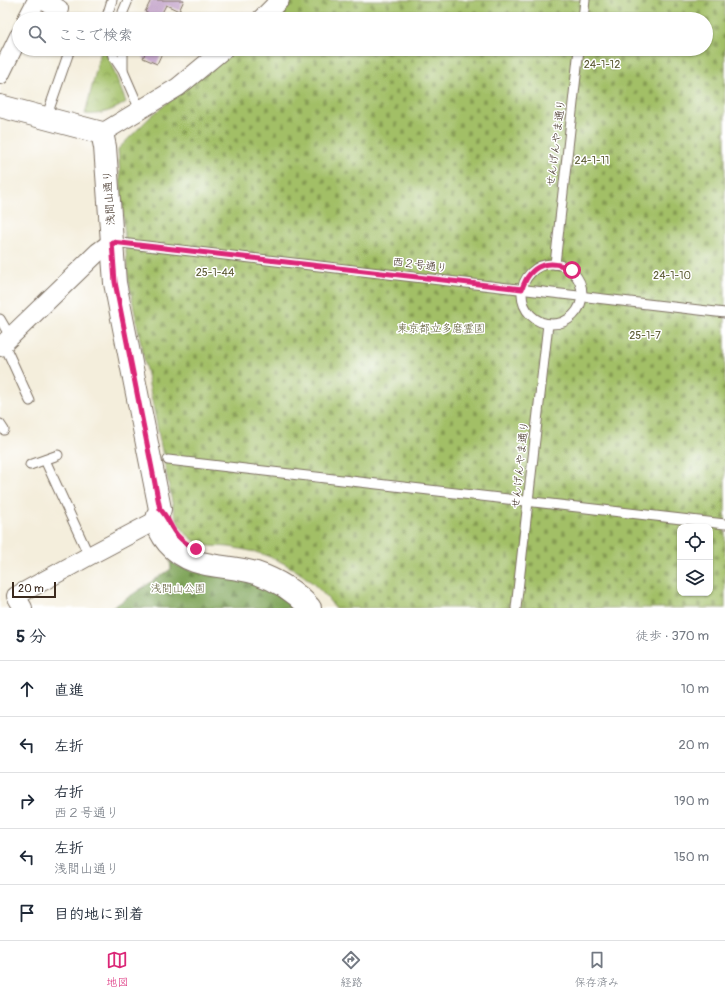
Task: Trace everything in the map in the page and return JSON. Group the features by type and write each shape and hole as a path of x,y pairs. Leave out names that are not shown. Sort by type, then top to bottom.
{"street":[{"path":"30,12 36,0"},
{"path":"42,0 59,9"},
{"path":"268,12 280,0"},
{"path":"0,75 12,50"},
{"path":"0,106 102,132 178,87 216,56"},
{"name":"浅間山通り","path":"102,132 105,148 115,282 162,534 166,541 182,556 204,564 236,568 269,578 292,591 310,608"},
{"path":"5,343 98,252 112,242"},
{"path":"24,608 16,596 159,515"},
{"name":"浅間山通り","path":"159,515 167,517 174,531 188,545 208,553 238,556 271,566 307,588 325,608"}],"lane":[{"path":"108,12 112,0"},
{"path":"124,12 128,0"},
{"path":"583,12 585,0"},
{"path":"46,118 68,56"},
{"path":"113,56 123,71 140,110"},
{"path":"122,56 123,71"},
{"name":"せんげんやま通り","path":"555,264 578,56"},
{"name":"西２号通り","path":"112,242 725,313"},
{"path":"545,264 555,264 568,268 578,278 582,287 583,296 580,306 575,314 558,324 548,324 539,321 525,308 522,299 522,289 530,273 545,264"},
{"path":"0,319 5,343 30,401"},
{"name":"せんげんやま通り","path":"516,608 548,324"},
{"path":"30,465 58,455"},
{"path":"45,460 89,556"},
{"path":"168,460 725,524"}],"green space":[{"name":"東京都立多磨霊園","path":"290,0 725,0 725,608 335,608 313,583 295,570 275,559 252,551 204,545 193,540 181,528 174,512 128,278 118,149 151,116 225,56 713,56 713,12 278,12"},
{"path":"100,56 108,56 126,102 117,108 106,112 85,114"},
{"name":"浅間山公園","path":"170,561 189,570 236,577 272,589 298,608 112,608 171,569"}],"building":[{"path":"151,0 184,0 179,11 166,5 162,12 145,12"},
{"path":"144,56 161,56 157,64 143,58"}],"route":[{"path":"196,549 181,539 160,509 115,282 112,242 522,289 530,273 545,264 555,264 572,270"}],"park label":[{"name":"24-1-12","path":"602,64"},
{"name":"24-1-11","path":"592,160"},
{"name":"25-1-44","path":"215,272"},
{"name":"24-1-10","path":"672,275"},
{"name":"25-1-7","path":"645,335"}]}
